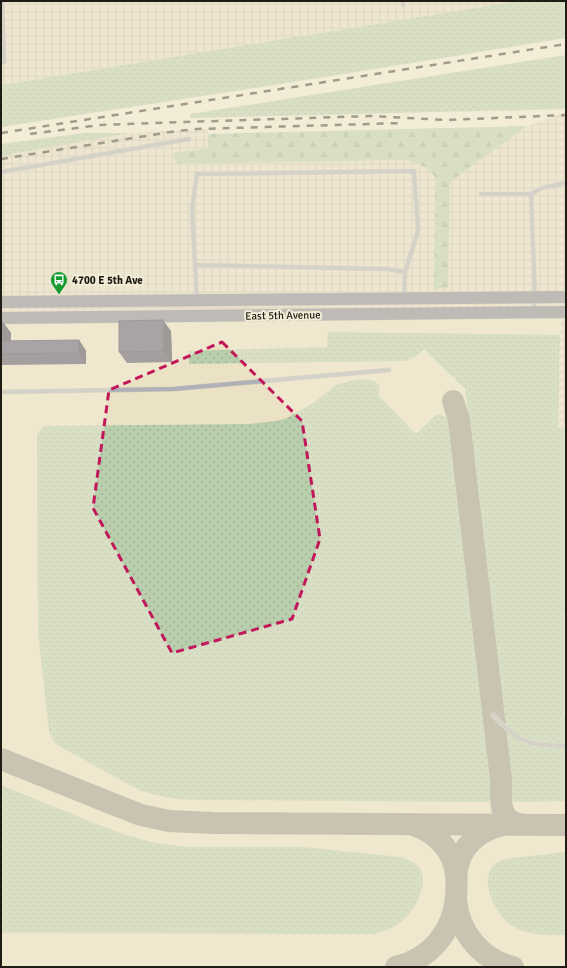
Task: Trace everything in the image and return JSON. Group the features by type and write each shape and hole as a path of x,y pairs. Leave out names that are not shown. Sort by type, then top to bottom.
{"main road":[{"name":"East 5th Avenue","path":"1,318 47,309 197,300 566,297"},
{"name":"East 5th Avenue","path":"1,302 47,309 566,312"}],"lane":[{"path":"1,63 4,62 2,1"},
{"path":"1,172 189,139"},
{"path":"197,300 192,209 197,174 414,171 418,232 405,272 404,298"},
{"path":"481,194 531,194 542,188 566,183"},
{"path":"531,194 535,297 534,312"},
{"path":"195,265 387,269 405,272"},
{"path":"1,392 173,389 389,370"},
{"path":"494,715 510,732 527,742 544,746 566,746"}],"highlighted area":[{"path":"222,342 302,421 320,539 292,619 172,653 93,508 109,390"}],"shaded area":[{"path":"1,1 517,1 1,85"},
{"path":"566,112 566,429 558,429 559,335 1,635 1,156 130,133 208,129 208,148 173,153 176,164 407,160 427,168 435,177 434,288 448,288 450,182 527,126"},
{"path":"561,312 558,428 566,429 566,967 1,967 1,318"}],"green space":[{"path":"517,1 566,1 566,38 1,127 1,85"},
{"path":"566,55 566,109 190,118 190,114"},
{"path":"527,126 450,182 448,288 434,289 435,177 427,168 407,160 176,164 173,153 208,148 208,134"},
{"path":"84,133 130,133 1,156 1,144"},
{"path":"328,332 560,335 558,428 566,429 566,613 564,614 564,716 566,716 566,801 515,802 512,799 465,389 424,349 415,357 405,361 189,364 188,351 327,347"},
{"path":"353,380 371,380 378,384 380,387 378,395 416,434 437,414 445,416 449,421 493,794 489,802 201,800 170,798 139,790 54,742 49,731 38,633 37,434 43,426 248,424 277,421 287,418 313,403 336,385"},
{"path":"1,785 99,825 151,842 190,847 303,847 401,857 417,865 421,871 423,879 420,895 412,911 401,922 392,928 375,934 1,933"},
{"path":"566,852 566,935 546,935 526,932 508,923 497,910 490,894 488,877 493,866 504,859"}],"building":[{"path":"163,320 164,351 119,352 119,321"},
{"path":"1,322 3,322 3,341 79,340 79,353 1,354"}],"taxiway":[{"path":"453,401 459,420 501,779 501,801 507,818 512,822 520,824"},
{"path":"1,759 141,815 169,821 213,823 566,825"},
{"path":"413,825 429,832 448,850 455,866 456,875"},
{"path":"396,967 419,958 438,942 445,932 454,910 457,870 462,855 477,836 491,828 499,826"},
{"path":"456,900 462,923 467,934 474,943 491,958 513,967"}],"railway":[{"path":"1,133 566,44"},
{"path":"30,134 100,125 370,116 447,120 566,115"},
{"path":"1,159 197,129 403,123"}],"place":[{"name":"4700 E 5th Ave","path":"59,295"}]}
